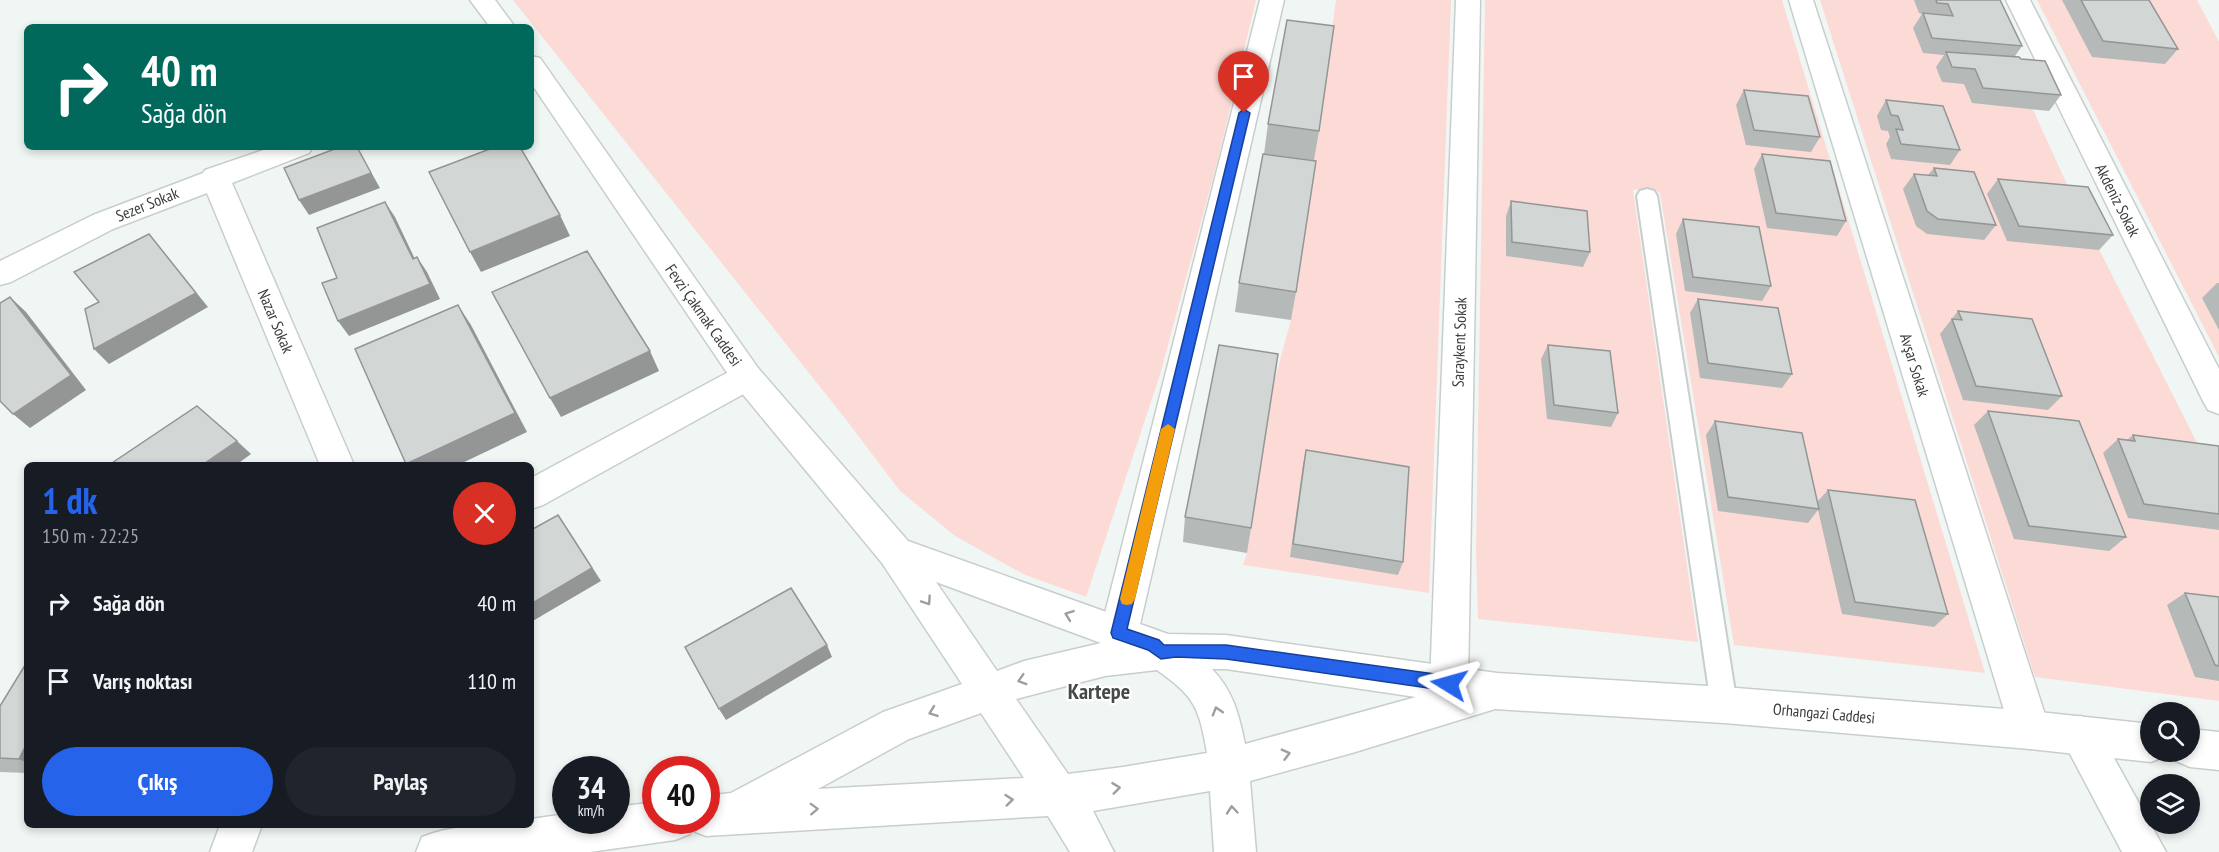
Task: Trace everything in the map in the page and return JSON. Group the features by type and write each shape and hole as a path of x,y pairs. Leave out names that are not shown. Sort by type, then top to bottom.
{"street":[{"path":"482,0 501,24"},
{"path":"1119,633 1272,0"},
{"name":"Saraykent Sokak","path":"1449,684 1468,0"},
{"name":"Avşar Sokak","path":"1801,0 2030,730"},
{"name":"Akdeniz Sokak","path":"2018,0 2219,400"},
{"name":"Fevzi Çakmak Caddesi","path":"534,68 747,377 895,552 1058,795 1093,852"},
{"name":"Sezer Sokak","path":"0,274 103,222 215,177 291,150"},
{"name":"Nazar Sokak","path":"215,177 336,462"},
{"path":"534,493 747,377"},
{"path":"895,552 1153,645 1188,670 1213,696 1222,727 1229,768 1235,852"},
{"name":"Orhangazi Caddesi","path":"721,814 897,725 1024,679 1105,659 1176,650 1226,652 1497,691 1724,705 2030,730 2140,742"},
{"path":"721,814 1000,801 1124,787 1229,768 1327,743 1497,691"},
{"path":"2080,735 2145,852"},
{"path":"2200,749 2219,751"},
{"path":"437,852 642,824"},
{"path":"231,852 240,828"}],"lane":[{"path":"1647,196 1724,705"}],"shaded area":[{"path":"513,0 1256,0 1218,159 1160,375 1086,597 1023,574 955,536 900,491"},
{"path":"1336,0 1451,0 1429,593 1243,565 1247,553 1274,382 1291,320"},
{"path":"1485,0 1782,0 1985,673 1734,645 1660,193 1646,188 1633,190 1698,642 1478,619 1476,550"},
{"path":"1820,0 1983,0 2075,202 2219,486 2219,701 2035,677"},
{"path":"2037,0 2197,0 2219,42 2219,357"}],"building":[{"path":"1936,0 2000,0 2022,46 1932,38 1923,13 1953,16 1948,4 1937,3"},
{"path":"2081,0 2149,0 2178,49 2103,41"},
{"path":"1287,20 1334,26 1319,131 1268,124"},
{"path":"1946,52 2045,61 2061,95 1983,88 1975,69 1952,67"},
{"path":"1744,90 1808,96 1820,137 1754,130"},
{"path":"1886,100 1943,106 1960,150 1901,144 1896,129 1903,130 1898,116 1891,115"},
{"path":"332,150 359,150 371,173 299,200 284,168"},
{"path":"487,150 522,150 560,215 470,252 429,172"},
{"path":"1263,154 1316,161 1296,292 1239,283"},
{"path":"1762,154 1830,161 1846,221 1776,213"},
{"path":"1934,168 1974,172 1996,225 1938,219 1927,211 1914,174 1937,176"},
{"path":"1998,179 2088,187 2113,235 2019,226"},
{"path":"1511,201 1587,211 1590,252 1512,242"},
{"path":"385,202 413,259 417,257 430,284 338,321 322,283 337,278 317,228"},
{"path":"1683,219 1759,227 1771,286 1693,277"},
{"path":"149,234 196,293 94,349 85,309 99,302 74,272"},
{"path":"587,251 650,351 550,398 492,292"},
{"path":"10,297 71,375 13,414 0,401 0,303"},
{"path":"1698,299 1778,308 1792,374 1708,363"},
{"path":"458,305 515,413 410,462 405,462 355,349"},
{"path":"1958,311 2032,319 2062,396 1976,386 1952,319 1962,320"},
{"path":"1219,345 1278,354 1251,528 1185,517"},
{"path":"1548,345 1610,351 1618,413 1554,405"},
{"path":"197,406 237,441 206,462 113,462"},
{"path":"1988,411 2079,421 2126,537 2029,526"},
{"path":"1715,421 1802,433 1819,509 1728,497"},
{"path":"2133,435 2219,446 2219,514 2144,504 2118,439 2135,441"},
{"path":"1306,450 1409,467 1403,562 1293,544"},
{"path":"1828,490 1915,500 1948,614 1855,602"},
{"path":"558,515 592,568 534,602 534,528"},
{"path":"791,588 827,645 719,709 685,647"},
{"path":"2185,593 2219,597 2219,666 2215,665"},
{"path":"24,667 24,749 19,759 0,758 0,706"}],"slow traffic":[{"path":"1127,599 1168,429"}],"district":[{"name":"Kartepe","path":"1099,691"}],"route":[{"path":"1244,113 1119,633 1153,645 1161,652 1176,650 1226,652 1449,684"}]}
